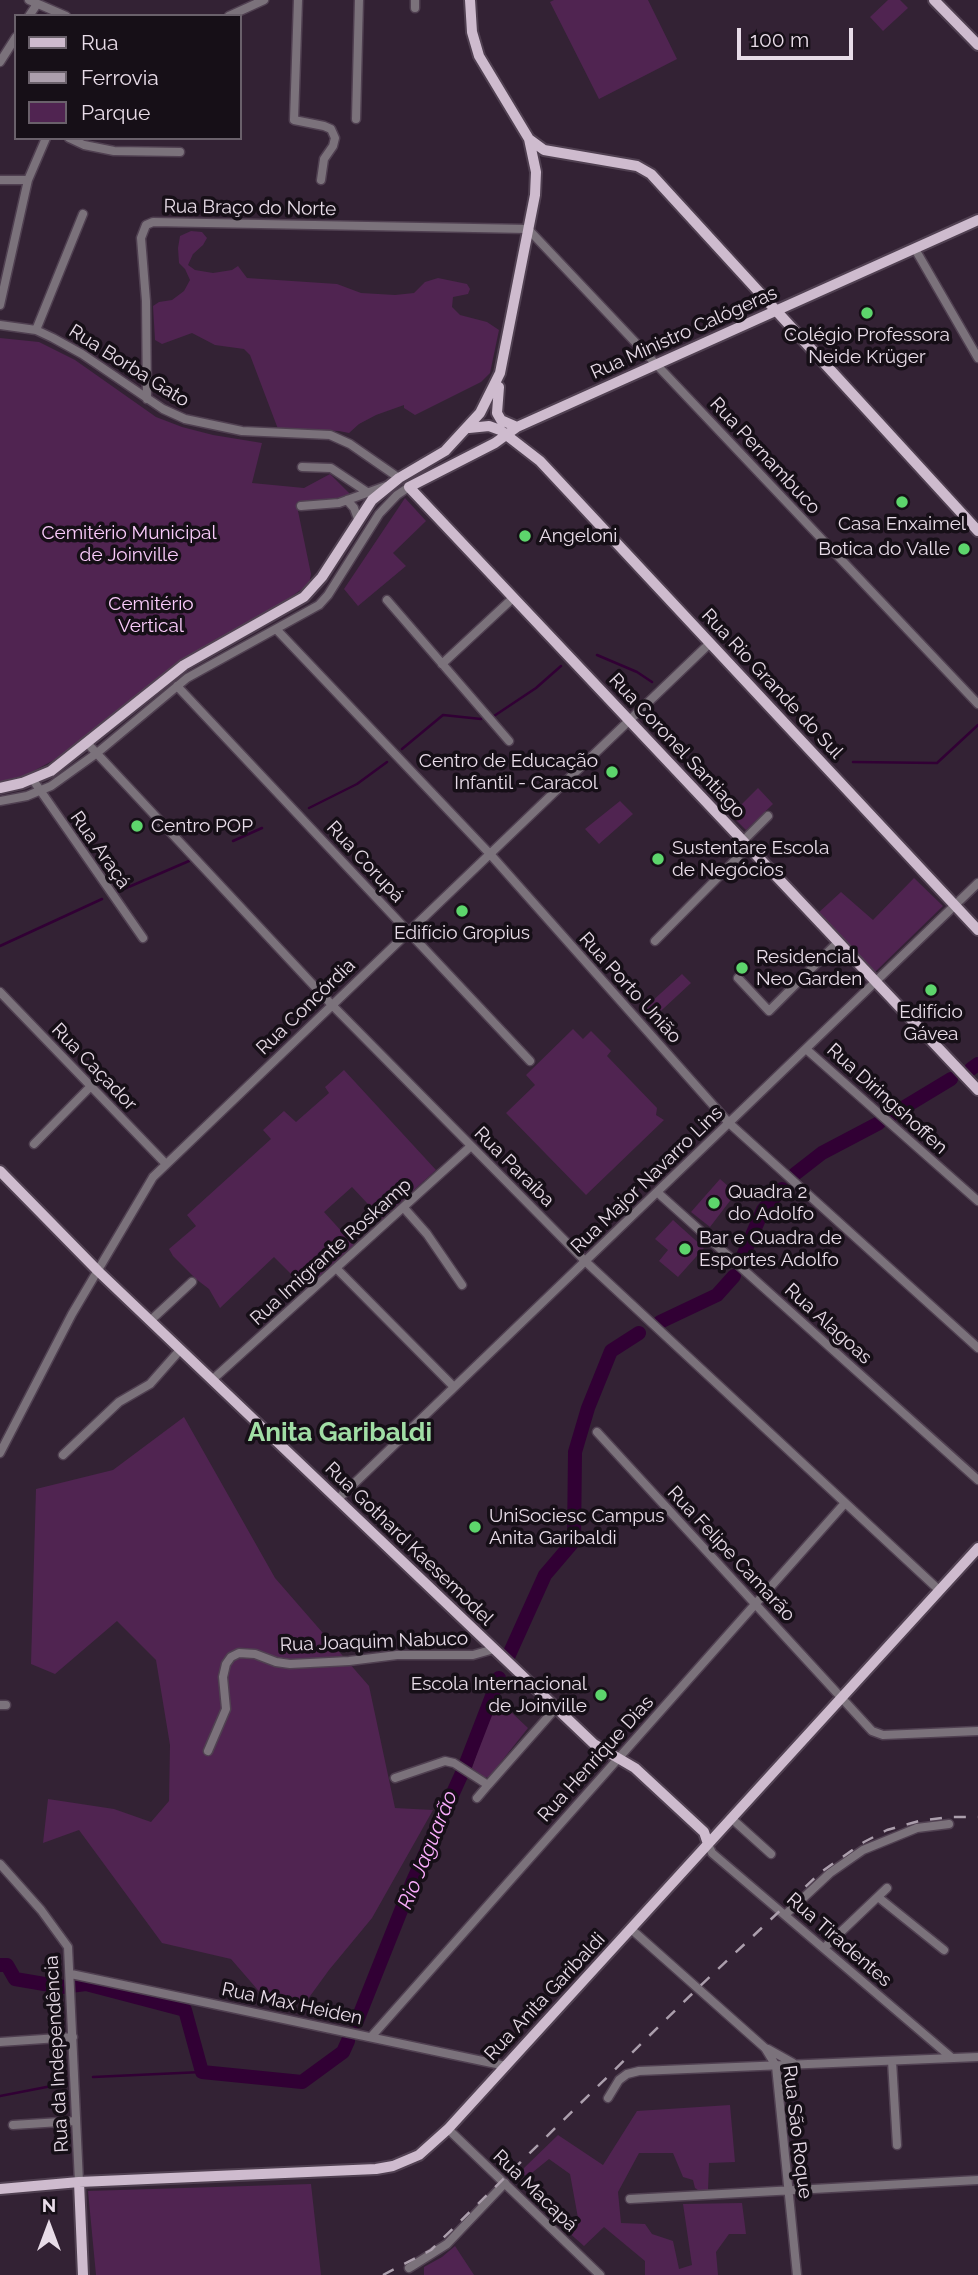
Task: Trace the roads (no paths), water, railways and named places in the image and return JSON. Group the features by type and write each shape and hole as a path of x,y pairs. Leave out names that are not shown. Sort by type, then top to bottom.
{"main road":[{"path":"0,788 33,780 58,766 184,665 304,597 322,577 372,500 411,470 446,451 469,428 490,396 500,373 536,183 529,139 480,56 472,32 470,0"},
{"path":"934,0 978,45"},
{"path":"529,139 544,150 645,169 978,531"},
{"name":"Rua Ministro Calógeras","path":"409,487 512,431 978,220"},
{"name":"Rua Rio Grande do Sul","path":"500,373 497,413 501,421 978,930"},
{"path":"469,428 494,427 512,431"},
{"path":"409,487 411,470"},
{"name":"Rua Coronel Santiago","path":"409,487 978,1090"},
{"name":"Rua Gothard Kaesemodel","path":"0,1171 98,1271 337,1500 594,1744 635,1768 704,1832 708,1844"},
{"name":"Rua Anita Garibaldi","path":"0,2189 79,2182 376,2169 393,2166 419,2155 449,2129 978,1548"},
{"path":"79,2182 83,2275"}],"street":[{"path":"233,14 264,0"},
{"path":"298,0 294,120 331,129 335,138 324,159 321,180"},
{"path":"356,119 359,0"},
{"path":"33,2 61,14"},
{"path":"0,62 14,40"},
{"path":"0,305 29,180 45,140"},
{"path":"73,140 105,149 180,152"},
{"path":"0,180 29,180"},
{"path":"36,330 83,214"},
{"name":"Rua Braço do Norte","path":"147,399 146,301 141,238 146,225 153,222 528,229"},
{"name":"Rua Pernambuco","path":"528,229 978,704"},
{"path":"915,249 978,358"},
{"name":"Rua Borba Gato","path":"0,325 36,330 82,354 174,415 214,427 242,431 319,433 336,437 399,478"},
{"path":"302,467 331,468 367,492"},
{"path":"302,506 328,505 387,486"},
{"path":"0,801 40,791 64,778 198,671 308,613 328,595 379,514 409,487"},
{"path":"347,500 358,519"},
{"path":"442,664 513,598"},
{"path":"387,600 509,741"},
{"name":"Rua Porto União","path":"277,630 490,854 729,1123 978,1348"},
{"name":"Rua Concórdia","path":"0,1453 54,1349 145,1188 165,1163 710,643"},
{"name":"Rua Corupá","path":"177,686 530,1061"},
{"name":"Rua Paraíba","path":"88,744 332,1004 585,1261 939,1590"},
{"name":"Rua Araçá","path":"33,780 143,938"},
{"path":"656,941 746,844 768,816"},
{"name":"Rua Major Navarro Lins","path":"337,1500 978,883"},
{"path":"738,978 769,1011 838,942"},
{"name":"Rua Caçador","path":"0,992 165,1163"},
{"name":"Rua Diringshoffen","path":"806,1049 978,1201"},
{"path":"34,1144 91,1086"},
{"name":"Rua Imigrante Roskamp","path":"212,1380 471,1146"},
{"name":"Rua Alagoas","path":"657,1192 978,1480"},
{"path":"404,1208 427,1234 462,1285"},
{"path":"336,1268 454,1387"},
{"path":"150,1321 192,1282"},
{"path":"63,1455 119,1402 150,1384 180,1350"},
{"name":"Rua Felipe Camarão","path":"597,1432 866,1726 877,1734 978,1731"},
{"name":"Rua Henrique Dias","path":"371,2037 845,1503"},
{"name":"Rua Joaquim Nabuco","path":"208,1751 226,1709 225,1668 230,1657 239,1653 255,1654 279,1663 306,1663 397,1655 473,1655 494,1649"},
{"path":"477,1798 556,1708"},
{"path":"395,1778 438,1762 454,1763 488,1785"},
{"path":"731,1818 771,1854"},
{"path":"785,1915 830,1873 863,1850 908,1830 949,1824"},
{"name":"Rua Tiradentes","path":"708,1844 712,1853 952,2058"},
{"name":"Rua da Independência","path":"0,1864 65,1940 70,1955 79,2182"},
{"path":"824,1948 887,1888"},
{"path":"878,1897 944,1950"},
{"name":"Rua São Roque","path":"631,1929 765,2048 776,2066 797,2275"},
{"name":"Rua Max Heiden","path":"71,1978 506,2066"},
{"path":"0,2042 73,2037"},
{"path":"923,2059 929,2052 930,2039"},
{"path":"765,2048 800,2065"},
{"path":"608,2098 619,2080 627,2074 639,2071 978,2057"},
{"path":"892,2061 897,2145"},
{"path":"13,2125 76,2121"},
{"name":"Rua Macapá","path":"449,2129 600,2275"},
{"path":"630,2199 978,2180"},
{"path":"408,2268 447,2244 505,2183"}],"waterway":[{"path":"597,655 637,672 652,682"},
{"path":"494,716 536,688 561,666"},
{"path":"402,749 443,715 481,719"},
{"path":"853,762 937,763 978,725"},
{"path":"309,808 357,784 387,762"},
{"path":"233,841 262,828"},
{"path":"117,892 189,861"},
{"path":"0,946 102,899"},
{"name":"Rio Jaguarão","path":"971,1069 978,1064"},
{"name":"Rio Jaguarão","path":"893,1114 951,1079"},
{"name":"Rio Jaguarão","path":"795,1174 822,1153 879,1123"},
{"name":"Rio Jaguarão","path":"742,1258 763,1210 782,1189"},
{"name":"Rio Jaguarão","path":"660,1322 717,1295 734,1276"},
{"name":"Rio Jaguarão","path":"508,1657 545,1575 574,1541 575,1452 588,1408 611,1351 639,1333"},
{"name":"Rio Jaguarão","path":"357,2021 412,1883 463,1771 499,1678"},
{"name":"Rio Jaguarão","path":"0,1965 7,1965 15,1979 62,1987 86,1984 185,2010 202,2072 302,2082 343,2052 348,2041"},
{"path":"93,2077 202,2072"},
{"path":"0,2096 67,2083"}],"railway":[{"path":"383,2275 431,2250 698,1988 821,1872 864,1842 887,1830 919,1821 978,1817"}],"place":[{"name":"Colégio Professora Neide Krüger","path":"867,313"},
{"name":"Casa Enxaimel","path":"902,502"},
{"name":"Angeloni","path":"525,536"},
{"name":"Botica do Valle","path":"964,549"},
{"name":"Centro de Educação Infantil - Caracol","path":"612,772"},
{"name":"Centro POP","path":"137,826"},
{"name":"Sustentare Escola de Negócios","path":"658,859"},
{"name":"Edifício Gropius","path":"462,911"},
{"name":"Residencial Neo Garden","path":"742,968"},
{"name":"Edifício Gávea","path":"931,990"},
{"name":"Quadra 2 do Adolfo","path":"714,1203"},
{"name":"Bar e Quadra de Esportes Adolfo","path":"685,1249"},
{"name":"UniSociesc Campus Anita Garibaldi","path":"475,1527"},
{"name":"Escola Internacional de Joinville","path":"601,1695"}],"district":[{"name":"Anita Garibaldi","path":"340,1433"}],"park label":[{"name":"Cemitério Municipal de Joinville","path":"129,544"},
{"name":"Cemitério Vertical","path":"151,615"}]}
